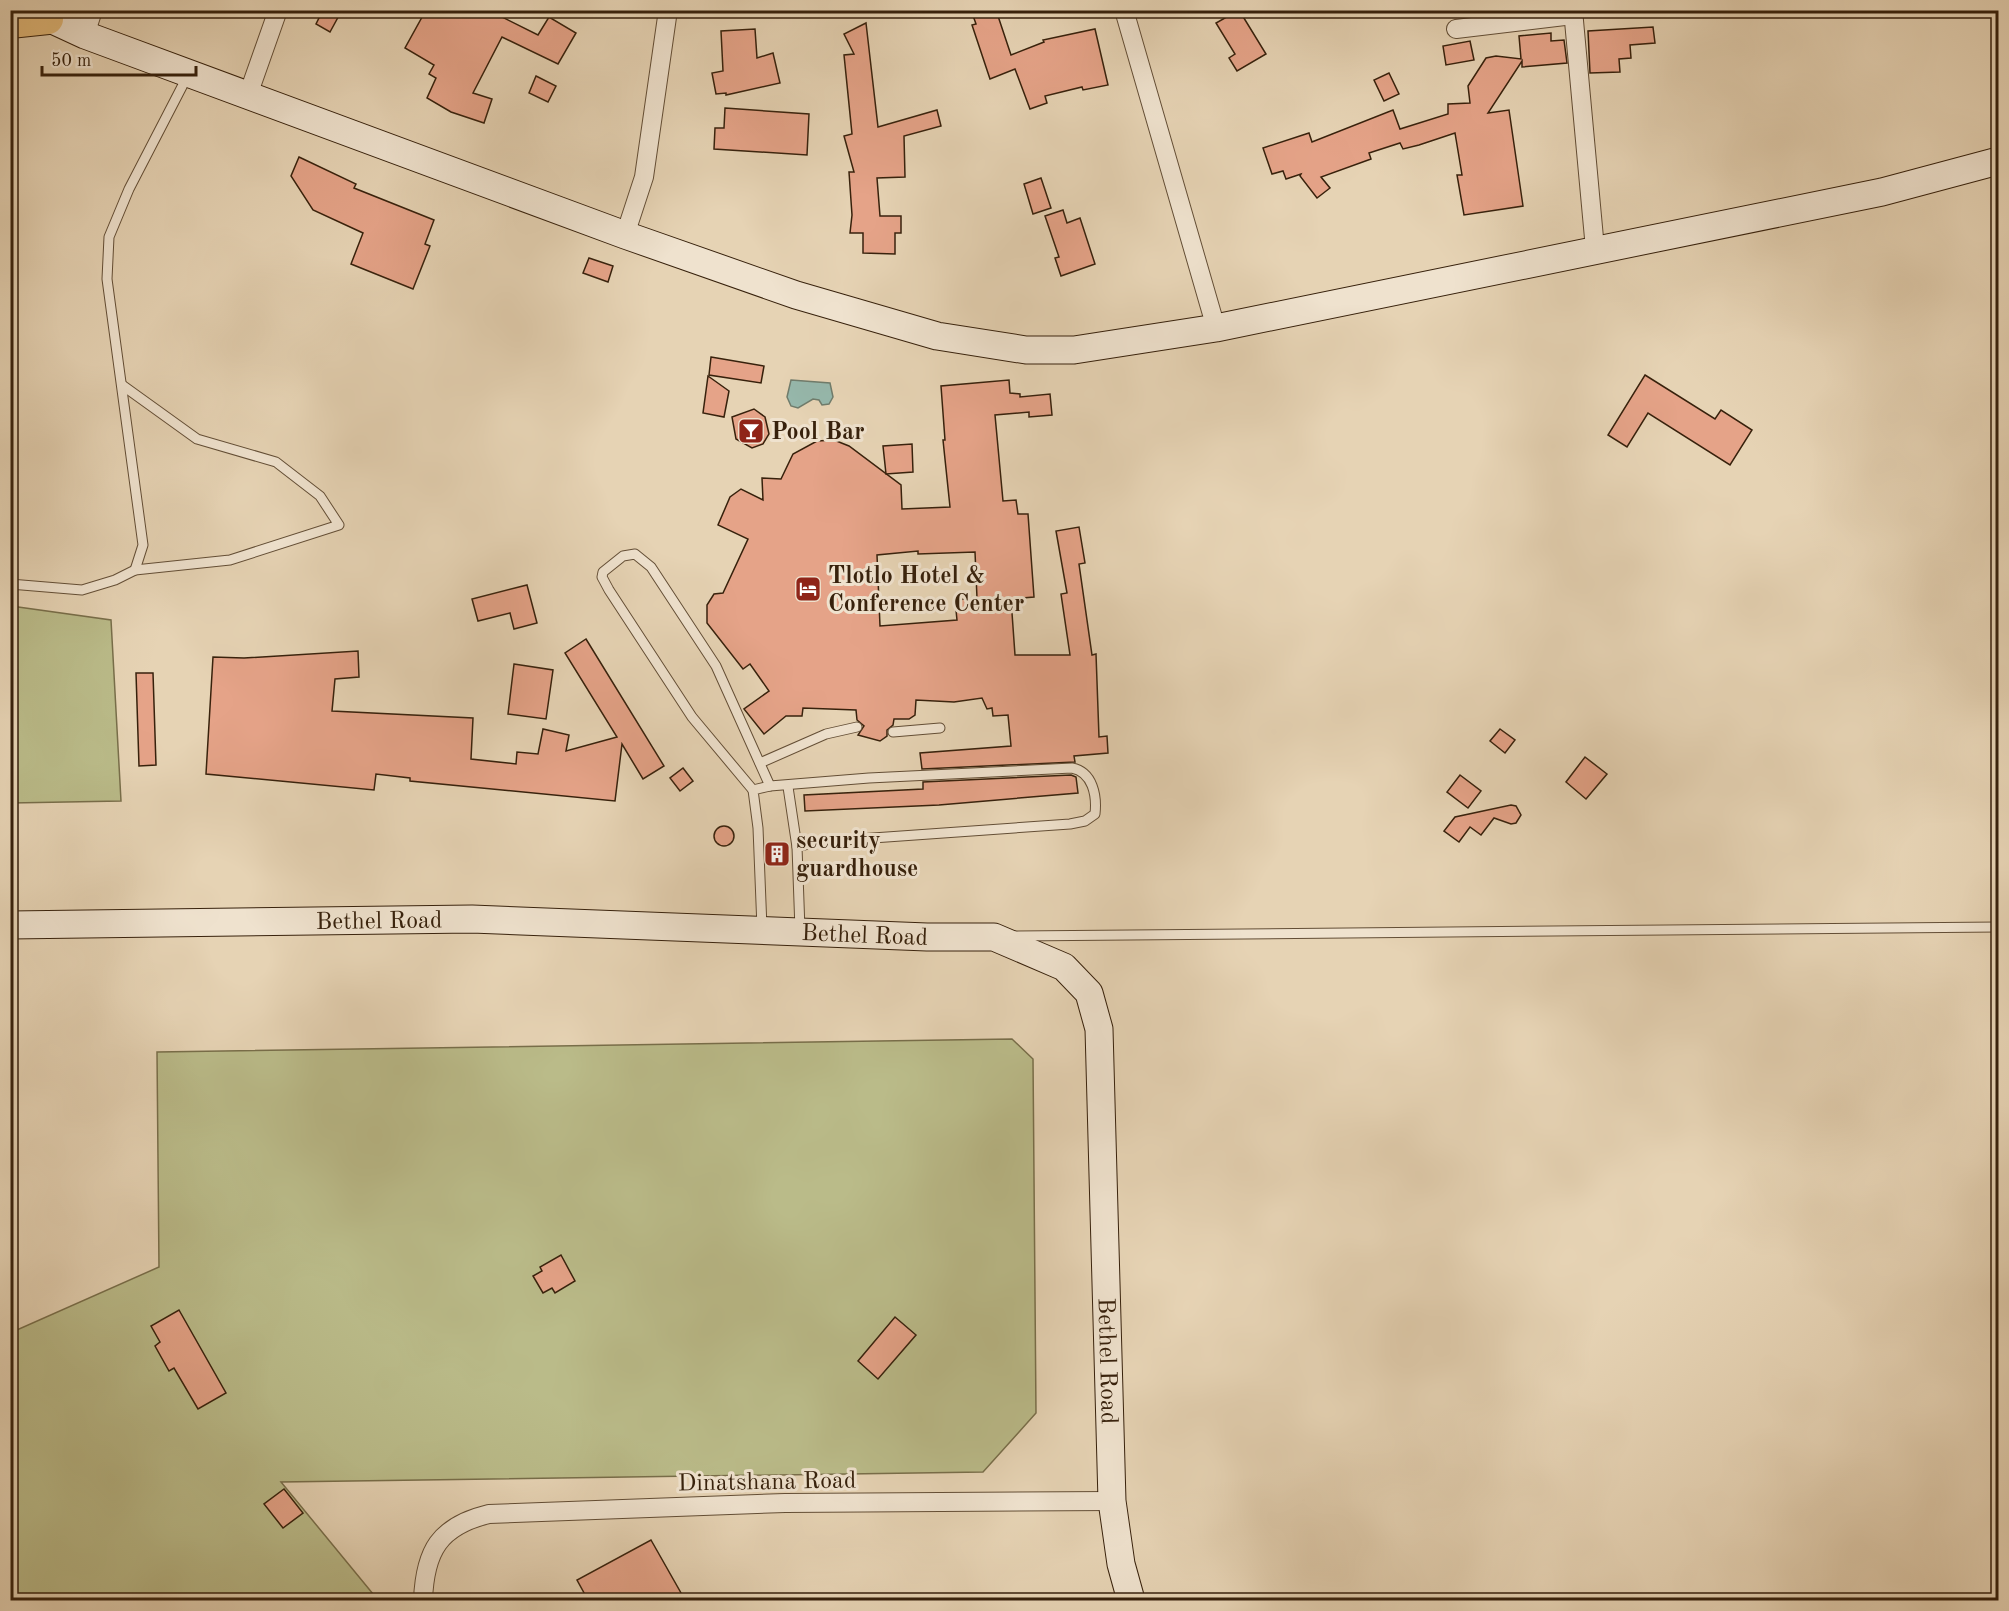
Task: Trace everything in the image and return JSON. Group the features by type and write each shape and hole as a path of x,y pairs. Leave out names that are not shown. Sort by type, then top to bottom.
{"main road":[{"path":"10,23 62,18"}],"street":[{"path":"248,95 278,10"},
{"path":"625,236 645,177 668,10"},
{"path":"1124,10 1216,328"},
{"path":"1456,29 1573,13 1595,249"},
{"path":"62,18 189,73 625,236 796,295 949,338 1026,350 1074,350 1216,328 1882,192 1998,161"},
{"name":"Bethel Road","path":"10,925 472,920 800,933 994,937 1064,967 1089,993 1099,1029 1112,1501 1121,1564 1131,1600"},
{"name":"Dinatshana Road","path":"423,1600 424,1572 434,1546 467,1519 489,1514 785,1503 1112,1501"}],"lane":[{"path":"135,570 143,545 107,279 110,237 129,189 189,73"},
{"path":"10,584 82,590 115,580 135,570 230,560 339,525 320,496 276,462 197,439 122,385"},
{"path":"762,931 758,828 753,790 692,717 609,590 602,577 603,572 611,564 623,556 635,554 651,567 716,666 770,786"},
{"path":"759,764 826,734 857,727"},
{"path":"892,732 940,728"},
{"path":"753,790 770,786 869,778 1072,768 1081,770 1088,777 1096,802 1095,814 1085,821 1070,824 816,843 797,847"},
{"path":"788,786 797,847 800,933"},
{"path":"994,937 1998,927"}],"green space":[{"path":"11,606 111,620 121,801 11,803"},
{"path":"1012,1039 1033,1059 1036,1413 983,1472 281,1482 378,1600 11,1600 10,1333 159,1267 157,1052"}],"water":[{"path":"791,380 830,383 833,397 829,404 822,405 819,400 813,399 798,408 791,406 787,397"}],"building":[{"path":"323,10 342,10 330,32 316,24"},
{"path":"426,10 506,10 502,17 538,35 549,17 576,33 558,64 502,37 473,93 492,99 484,123 451,112 427,98 436,78 429,74 434,65 405,48"},
{"path":"971,10 996,10 1011,55 1044,42 1043,40 1095,29 1108,85 1083,90 1082,87 1045,96 1047,103 1030,109 1015,69 990,79 972,25 976,24"},
{"path":"1239,10 1266,54 1237,71 1229,58 1235,54 1216,23"},
{"path":"866,23 878,127 937,110 941,126 904,136 905,177 877,178 880,216 901,216 901,233 895,233 895,254 863,253 863,233 850,233 852,215 849,172 854,172 844,136 852,134 844,55 854,54 844,34"},
{"path":"1653,27 1655,43 1630,45 1631,58 1619,59 1620,72 1590,73 1588,31"},
{"path":"755,29 757,58 773,53 780,83 726,95 726,93 716,94 712,73 723,71 721,31"},
{"path":"1551,33 1551,41 1564,40 1567,63 1522,67 1522,61 1488,113 1509,110 1523,206 1464,215 1457,175 1462,175 1455,133 1403,149 1400,143 1369,153 1371,159 1321,177 1330,188 1317,198 1300,176 1301,174 1286,179 1283,171 1272,174 1263,148 1309,133 1312,142 1393,110 1400,129 1448,114 1448,104 1470,103 1468,86 1486,58 1496,56 1521,59 1519,36"},
{"path":"1470,41 1474,60 1446,65 1443,46"},
{"path":"1389,73 1399,94 1384,101 1374,80"},
{"path":"536,76 556,86 548,102 529,93"},
{"path":"725,108 809,114 807,155 714,149 715,128 724,128"},
{"path":"299,157 356,184 354,188 434,220 425,244 430,246 413,289 351,264 363,233 313,210 291,176"},
{"path":"1041,178 1051,208 1033,214 1024,184"},
{"path":"1063,210 1067,223 1080,218 1095,264 1061,276 1055,258 1059,257 1045,216"},
{"path":"589,258 613,266 608,282 583,273"},
{"path":"711,357 764,366 761,383 709,375"},
{"path":"1645,375 1715,419 1721,410 1752,430 1730,465 1648,413 1627,447 1608,435"},
{"path":"708,376 729,391 724,417 703,413"},
{"name":"Tlotlo Hotel & Conference Center","path":"1009,380 1010,393 1020,394 1020,397 1050,394 1052,415 1029,417 1029,412 995,415 1003,501 1016,500 1018,514 1028,514 1034,597 1011,599 1015,655 1070,655 1061,594 1067,593 1056,531 1079,527 1085,563 1079,564 1092,655 1096,654 1099,737 1107,736 1108,753 1074,756 1075,762 922,769 920,753 1011,746 1008,715 993,716 992,708 987,709 982,698 954,702 916,700 915,715 909,719 894,719 893,725 887,730 887,736 880,741 858,735 864,726 857,720 856,710 803,708 802,716 786,716 764,734 744,709 769,691 750,664 743,669 707,623 707,605 714,594 723,593 748,539 718,525 730,497 741,489 763,500 762,478 781,479 793,454 817,441 834,440 849,446 901,485 902,509 950,507 943,440 945,440 941,386","holes":["918,551 918,554 975,552 977,598 955,600 957,620 880,626 877,555"]},
{"name":"Pool Bar","path":"754,409 765,417 769,434 763,444 752,448 736,439 732,417"},
{"path":"912,444 913,472 886,474 883,446"},
{"path":"527,585 537,623 514,629 510,613 478,621 472,599"},
{"path":"586,639 664,766 643,779 622,744 615,801 410,781 410,778 376,774 374,790 206,774 213,657 244,658 358,651 359,677 335,679 332,711 473,718 471,759 516,764 517,752 538,754 543,729 569,735 566,751 617,737 565,653"},
{"path":"514,664 553,670 546,719 508,714"},
{"path":"136,673 153,673 156,765 139,766"},
{"path":"1500,729 1515,740 1505,753 1490,741"},
{"path":"1585,757 1607,774 1586,799 1566,782"},
{"path":"683,768 693,781 680,791 670,778"},
{"path":"1071,775 1076,777 1078,793 939,805 805,811 804,795 923,789 923,782"},
{"path":"1460,775 1481,791 1468,808 1447,792"},
{"path":"1511,805 1516,806 1521,815 1516,823 1511,824 1494,818 1481,835 1470,827 1459,842 1444,831 1455,817"},
{"path":"724,826 731,829 734,836 731,843 724,846 717,843 714,836 717,829"},
{"name":"security guardhouse","path":"787,845 788,862 768,863 767,847"},
{"path":"561,1255 575,1281 555,1293 552,1288 543,1293 533,1276 542,1271 540,1267"},
{"path":"179,1310 226,1393 198,1409 174,1368 169,1371 155,1346 160,1342 151,1326"},
{"path":"895,1317 916,1335 878,1379 858,1361"},
{"path":"284,1489 303,1513 283,1528 264,1504"},
{"path":"651,1540 685,1600 588,1600 577,1580"}],"place":[{"name":"Pool Bar","path":"751,431"},
{"name":"Tlotlo Hotel & Conference Center","path":"808,589"},
{"name":"security guardhouse","path":"777,854"}]}
